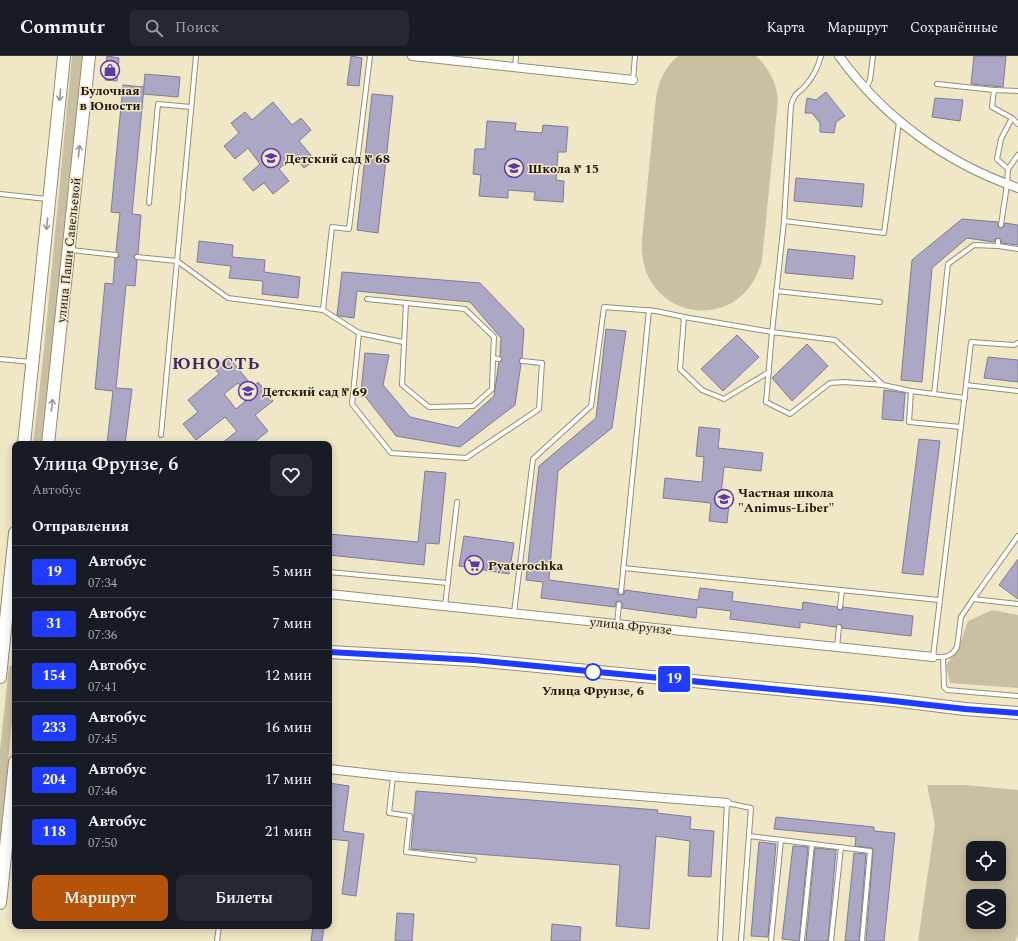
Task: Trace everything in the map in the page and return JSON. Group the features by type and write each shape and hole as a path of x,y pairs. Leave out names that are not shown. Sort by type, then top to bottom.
{"main road":[{"name":"улица Паши Савельевой","path":"24,441 64,56"},
{"name":"улица Паши Савельевой","path":"48,441 89,56"},
{"path":"0,677 7,628 12,569"},
{"path":"332,652 474,660 1018,713"},
{"path":"0,903 12,790"}],"street":[{"path":"412,56 632,80"},
{"path":"839,56 866,89 899,122 924,141 950,158 1007,185 1018,188"},
{"name":"улица Фрунзе","path":"332,594 933,657"},
{"path":"332,769 393,776 726,802"}],"lane":[{"path":"161,435 196,56"},
{"path":"323,310 332,227 349,229 370,56"},
{"path":"515,67 516,56"},
{"path":"632,80 635,56"},
{"path":"821,56 816,70 805,86 795,94 791,106 784,222 766,402 790,414 830,383 844,382 883,385 911,391 965,398"},
{"path":"866,89 870,80 873,56"},
{"path":"937,84 1018,91"},
{"path":"994,90 992,107 1012,118 1018,124"},
{"path":"149,203 158,104 191,107"},
{"path":"1008,169 997,159 1001,140 1012,118"},
{"path":"784,222 884,233 899,122"},
{"path":"1001,225 1008,169 1018,155"},
{"path":"0,194 49,199"},
{"path":"934,394 948,264 974,245 998,244 1018,248"},
{"path":"68,250 116,255"},
{"path":"137,257 177,260 228,298 323,310 359,333 403,342"},
{"path":"776,291 880,302"},
{"path":"367,299 466,309 494,337 492,389 473,406 429,407 402,385 406,303"},
{"path":"514,613 533,459 591,406 604,306 649,310 684,318 835,340 883,385"},
{"path":"621,592 649,310"},
{"path":"684,318 680,369 702,390 724,399 769,372"},
{"path":"359,333 352,404 391,453 466,458 538,409 542,363 522,361"},
{"path":"1018,343 1014,345 971,342 933,657 943,657 952,654 957,647 961,617 1018,536"},
{"path":"493,358 499,359"},
{"path":"0,359 32,362"},
{"path":"966,385 1018,391"},
{"path":"911,391 909,422 961,427"},
{"path":"445,606 457,502"},
{"path":"623,568 940,600"},
{"path":"332,572 448,584"},
{"path":"840,607 842,590"},
{"path":"973,599 1018,604"},
{"path":"617,624 619,604"},
{"path":"837,647 839,627"},
{"path":"943,657 944,687 947,690 1018,696"},
{"path":"393,776 389,814 410,816 406,852 474,860"},
{"path":"720,941 726,802 751,808 741,941"},
{"path":"749,836 870,851 862,941"},
{"path":"771,941 781,840"},
{"path":"802,941 812,844"},
{"path":"831,941 841,847"},
{"path":"217,941 219,929"}],"shaded area":[{"path":"72,56 82,56 43,441 33,441 43,359"},
{"path":"678,56 756,56 765,65 771,76 776,87 778,100 762,260 751,285 734,301 714,309 692,310 672,302 655,288 645,267 642,240 656,97 663,74"},
{"path":"992,610 1018,615 1018,688 950,683 946,665 958,650 968,621"},
{"path":"12,665 12,721 0,846 0,749 9,667"},
{"path":"927,785 965,785 1018,790 1018,935 1015,941 918,941 935,824"}],"building":[{"path":"107,56 119,58 117,81 105,80"},
{"path":"351,56 362,58 359,86 347,85"},
{"path":"974,56 1006,56 1003,87 971,84"},
{"path":"145,74 180,77 178,97 143,94"},
{"path":"123,85 144,87 132,214 141,215 138,254 134,255 137,261 135,286 126,285 116,388 132,389 125,441 107,441 113,391 95,389 105,283 113,284 115,258 119,257 116,251 120,213 111,212"},
{"path":"826,92 845,116 836,122 834,133 820,132 820,123 812,113 805,113 807,98 816,100"},
{"path":"372,94 393,96 378,233 357,230"},
{"path":"935,98 963,100 960,121 932,117"},
{"path":"273,102 292,125 301,118 311,130 299,141 315,160 304,168 294,156 279,169 289,181 273,194 264,183 253,191 243,179 260,164 248,148 235,159 224,146 239,133 231,123 245,112 252,120"},
{"path":"487,121 516,123 515,131 542,133 543,125 568,127 566,152 558,152 556,180 564,181 563,202 534,200 535,192 508,190 508,198 479,196 481,175 473,174 475,149 485,149"},
{"path":"796,178 864,184 862,207 794,201"},
{"path":"962,219 998,222 998,227 1001,228 1004,227 1005,223 1018,225 1018,245 1002,243 998,238 995,239 994,242 967,238 932,268 922,382 901,380 912,260"},
{"path":"199,241 233,245 232,257 265,260 264,272 300,277 298,298 262,294 263,281 229,278 231,266 197,262"},
{"path":"788,249 855,256 853,279 785,273"},
{"path":"342,272 480,283 524,329 522,358 519,360 521,364 515,405 460,447 396,436 361,391 365,353 389,355 383,385 410,417 458,428 494,396 499,362 502,359 500,356 501,338 470,302 357,291 354,318 339,316 337,315"},
{"path":"606,329 626,331 612,428 558,471 549,580 618,589 618,594 621,595 624,594 625,590 698,600 700,588 733,592 732,601 802,610 803,602 837,607 839,610 842,610 843,607 913,616 911,636 842,628 841,624 836,627 800,622 800,628 730,619 731,611 697,607 696,618 622,608 622,603 620,601 616,602 615,607 541,598 543,582 526,580 539,466 596,418"},
{"path":"737,335 759,357 723,391 701,369"},
{"path":"807,344 828,366 792,401 772,378"},
{"path":"228,356 253,387 258,382 273,401 255,415 268,431 256,441 225,441 237,431 225,417 196,440 183,424 198,412 188,400 219,374 214,368","holes":["238,383 249,398 236,409 224,394"]},
{"path":"988,357 1018,360 1018,382 984,378"},
{"path":"884,390 905,393 903,421 882,419"},
{"path":"699,427 720,429 718,448 763,453 761,471 724,467 721,494 730,495 727,523 709,521 711,503 663,498 665,478 702,482 704,457 696,456"},
{"path":"919,439 940,441 923,575 902,573"},
{"path":"425,471 446,473 439,544 426,543 424,565 332,555 332,534 418,542"},
{"path":"464,536 514,543 509,574 459,566"},
{"path":"1018,559 1018,599 999,585"},
{"path":"332,783 349,786 343,831 364,834 356,896 342,894 349,841 332,839"},
{"path":"416,791 658,810 657,813 691,817 690,829 714,831 711,877 688,876 690,841 656,836 649,929 616,926 620,865 411,849"},
{"path":"776,817 874,827 874,831 895,833 884,941 866,941 872,848 855,846 856,837 774,829"},
{"path":"759,842 776,844 768,937 751,936"},
{"path":"793,846 808,847 799,941 782,939"},
{"path":"815,848 836,850 828,941 806,941"},
{"path":"854,853 866,854 859,941 845,941"},
{"path":"397,913 414,914 412,941 395,941"},
{"path":"552,924 581,927 580,941 551,941"},
{"path":"313,929 324,929 322,941 311,941"}],"bus line":[{"name":"19","path":"332,652 474,660 1018,713"}],"place":[{"name":"Булочная в Юности","path":"110,70"},
{"name":"Детский сад № 68","path":"271,158"},
{"name":"Школа № 15","path":"514,168"},
{"name":"Детский сад № 69","path":"248,391"},
{"name":"Частная школа \"Animus-Liber\"","path":"724,499"},
{"name":"Pyaterochka","path":"474,565"},
{"name":"Улица Фрунзе, 6","path":"593,672"}],"district":[{"name":"ЮНОСТЬ","path":"216,363"}]}
